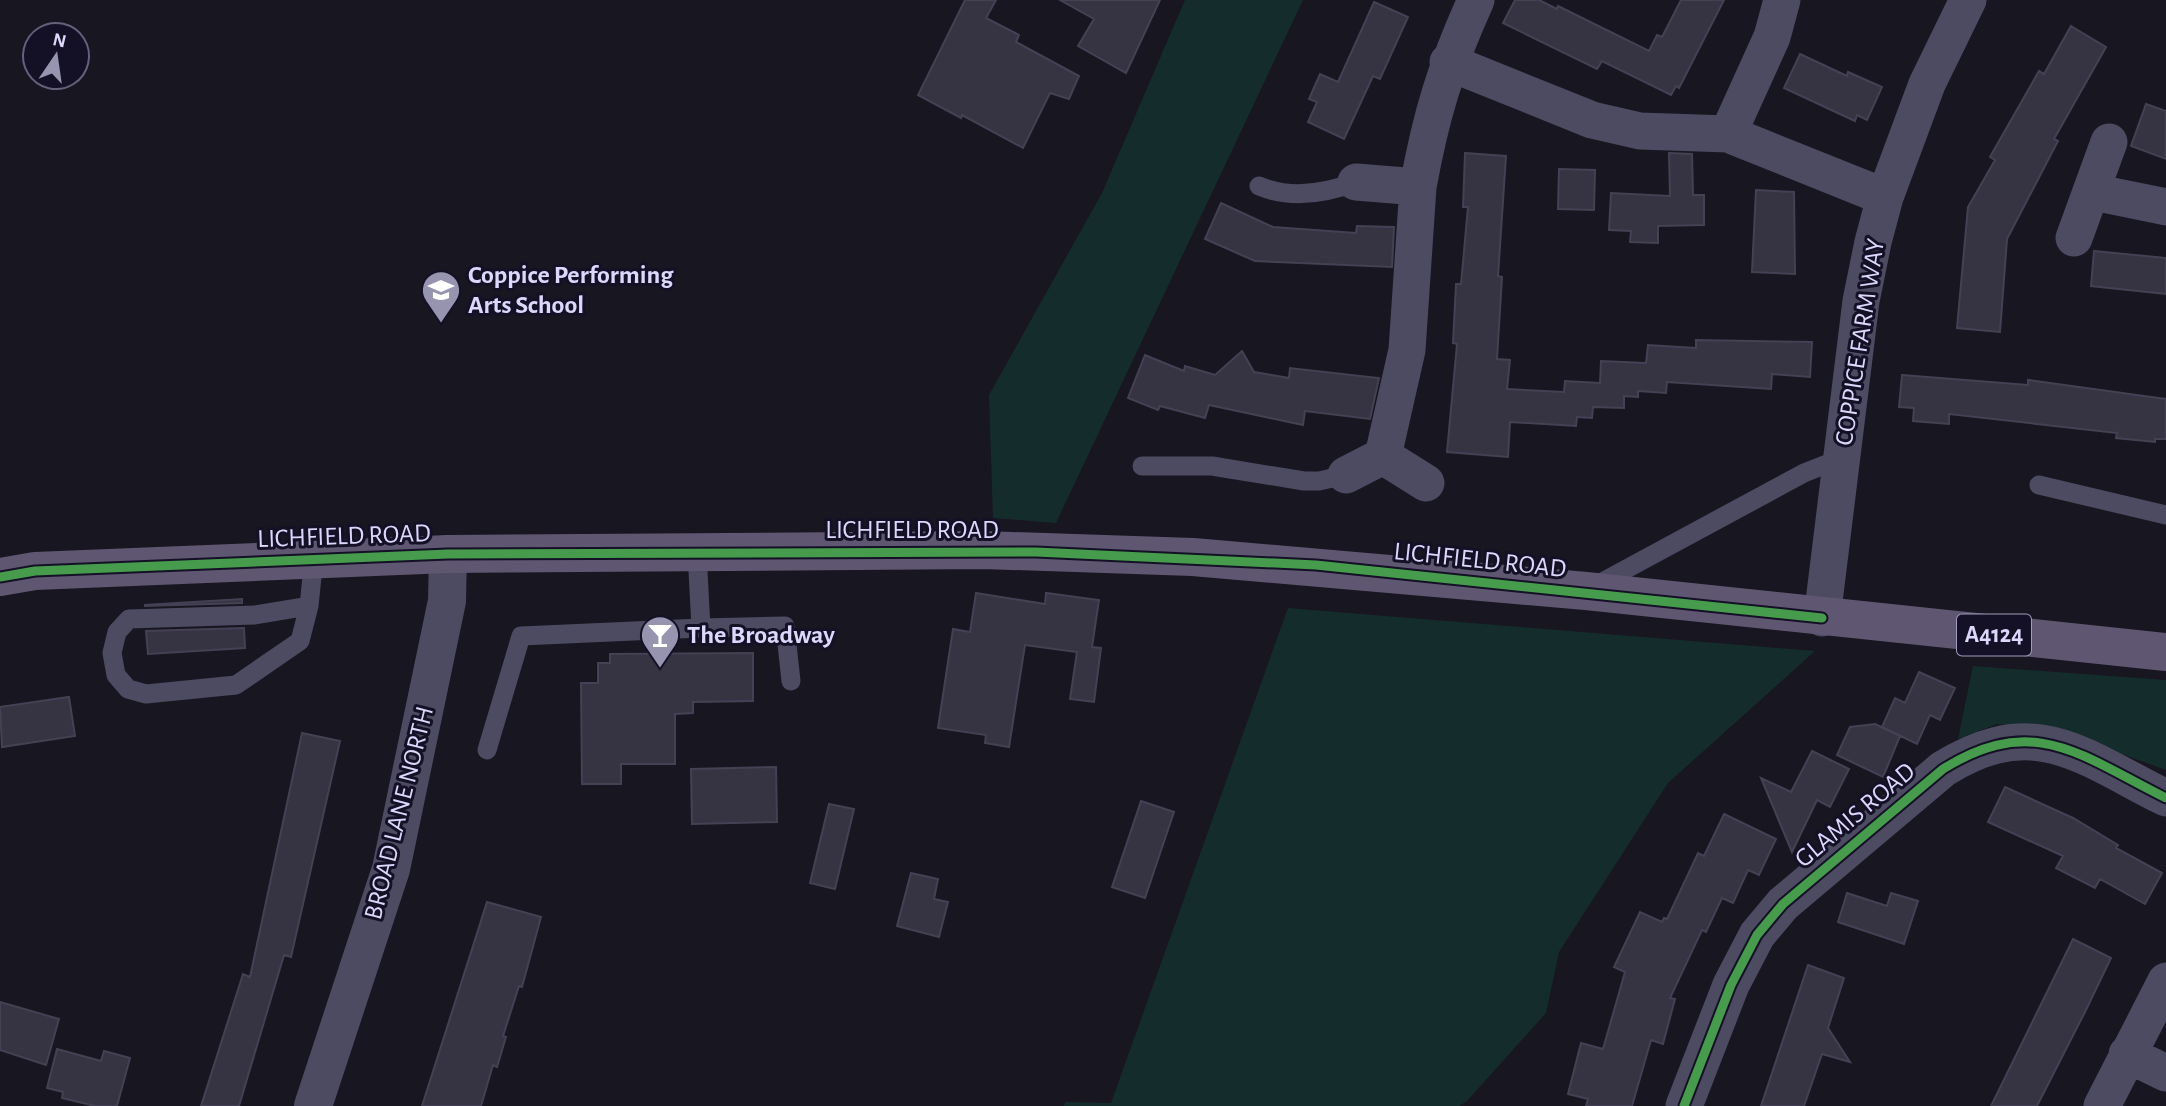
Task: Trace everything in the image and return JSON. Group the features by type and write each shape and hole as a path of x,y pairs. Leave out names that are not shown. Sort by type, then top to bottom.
{"main road":[{"name":"LICHFIELD ROAD","path":"0,577 35,571 448,554 984,551 1193,557 1316,565 1586,591 1822,618 2166,652"}],"street":[{"path":"1383,456 1407,350 1418,187 1428,129 1448,62 1476,0"},
{"path":"1727,134 1772,37 1782,0"},
{"name":"COPPICE FARM WAY","path":"1822,618 1861,301 1885,197 1927,84 1968,0"},
{"path":"1448,62 1592,120 1640,131 1727,134 1885,197"},
{"path":"2074,238 2109,142"},
{"path":"1356,182 1418,187"},
{"path":"2093,192 2166,207"},
{"path":"1346,475 1383,456"},
{"path":"1383,456 1426,483"},
{"name":"BROAD LANE NORTH","path":"313,1106 391,869 447,601 448,554"},
{"name":"GLAMIS ROAD","path":"1684,1106 1731,985 1757,935 1783,904 1943,769 1972,751 1994,744 2038,741 2068,749 2166,798"},
{"path":"2102,1106 2166,981"},
{"path":"2127,1054 2166,1073"}],"lane":[{"path":"1259,186 1279,194 1310,193 1356,182"},
{"path":"1586,591 1804,473 1842,458"},
{"path":"1142,466 1212,466 1312,481 1346,475"},
{"path":"2039,485 2166,515"},
{"path":"697,552 701,628"},
{"path":"309,606 255,615 129,619 117,632 113,653 116,674 128,689 146,694 236,685 300,641 309,606 314,558"},
{"path":"487,750 521,636 785,626 791,681"}],"green space":[{"path":"1185,0 1303,0 1056,523 993,518 989,395 1102,193"},
{"path":"1288,608 1815,651 1668,783 1559,952 1546,1013 1467,1101 1459,1106 1064,1106 1065,1102 1111,1103"},
{"path":"1973,666 2166,680 2166,770 2055,730 1997,724 1958,739"}],"building":[{"path":"965,0 996,0 986,18 1019,35 1016,42 1079,76 1069,99 1050,93 1023,148 918,95"},
{"path":"1060,0 1160,0 1126,73 1078,46 1094,19"},
{"path":"1515,0 1539,0 1557,9 1558,6 1649,51 1657,35 1662,37 1681,0 1724,0 1679,88 1676,86 1671,95 1602,61 1597,69 1503,23"},
{"path":"1374,2 1408,17 1380,79 1373,76 1344,139 1308,122 1317,102 1309,99 1320,74 1338,82"},
{"path":"2071,26 2106,47 2054,139 2058,141 2007,239 2000,332 1957,328 1968,207 1995,160 1990,157 2039,71 2044,74"},
{"path":"1800,54 1847,76 1848,72 1882,87 1867,120 1857,115 1855,121 1784,88"},
{"path":"2146,104 2166,111 2166,159 2131,146"},
{"path":"1465,153 1506,156 1498,276 1502,277 1497,359 1510,360 1507,389 1564,392 1565,381 1600,383 1601,361 1646,363 1648,345 1696,348 1696,340 1812,342 1810,377 1772,374 1771,389 1667,382 1666,393 1638,391 1638,397 1624,396 1624,408 1593,407 1592,418 1577,417 1576,426 1510,422 1508,457 1447,452 1457,344 1453,343 1456,284 1461,284 1468,207 1463,207"},
{"path":"1669,153 1692,154 1693,195 1704,195 1704,225 1658,226 1658,243 1630,242 1631,231 1609,230 1611,193 1670,196"},
{"path":"1559,169 1595,170 1594,210 1558,209"},
{"path":"1756,190 1794,192 1795,274 1752,272"},
{"path":"1221,203 1273,227 1356,233 1357,226 1394,227 1392,267 1255,261 1205,239"},
{"path":"2094,251 2166,258 2166,294 2091,286"},
{"path":"1242,351 1254,372 1289,378 1290,368 1379,378 1370,419 1305,411 1303,425 1209,405 1205,418 1160,406 1158,410 1128,398 1145,355 1184,371 1185,366 1215,375"},
{"path":"1902,375 2028,385 2028,380 2166,399 2166,439 2155,439 2155,442 2116,438 2117,433 1949,414 1949,424 1913,421 1914,408 1899,407"},
{"path":"976,593 1045,604 1046,593 1099,600 1092,647 1101,648 1094,702 1070,699 1077,652 1025,645 1009,747 985,743 986,735 938,728 953,629 970,632"},
{"path":"242,599 242,603 145,606 145,605"},
{"path":"244,628 245,648 148,654 146,631"},
{"path":"753,653 753,701 693,702 693,713 675,714 675,764 621,764 621,784 582,784 581,683 598,683 598,663 610,663 610,654"},
{"path":"1919,672 1955,688 1940,720 1930,715 1917,744 1882,727 1895,698 1905,703"},
{"path":"69,697 75,736 2,747 0,707"},
{"path":"1875,724 1900,736 1883,777 1837,755 1850,727"},
{"path":"302,733 340,741 291,957 284,955 239,1106 201,1106 243,974 250,977"},
{"path":"1812,751 1849,769 1830,807 1817,800 1792,852 1761,778 1791,792"},
{"path":"776,767 777,822 692,824 691,769"},
{"path":"2005,787 2073,818 2118,845 2116,848 2162,873 2145,904 2100,879 2095,888 2056,868 2063,856 1988,822"},
{"path":"1141,801 1174,812 1145,898 1112,887"},
{"path":"829,804 854,809 835,889 810,883"},
{"path":"1724,814 1776,839 1759,875 1748,870 1733,903 1722,898 1706,932 1702,930 1670,998 1675,999 1663,1044 1651,1040 1632,1106 1586,1106 1588,1099 1568,1094 1581,1043 1603,1049 1625,972 1614,967 1640,912 1662,922 1664,918 1667,919 1698,853 1704,856"},
{"path":"911,873 938,879 934,899 948,902 939,937 897,926"},
{"path":"1847,893 1887,906 1891,893 1918,901 1904,944 1838,922"},
{"path":"487,902 541,917 522,987 519,986 503,1036 506,1037 497,1067 493,1065 481,1106 422,1106"},
{"path":"2073,939 2111,958 2086,1010 2037,1106 1991,1106"},
{"path":"1808,965 1844,978 1828,1028 1850,1062 1822,1054 1804,1106 1761,1106"},
{"path":"0,1002 59,1019 46,1065 0,1050"},
{"path":"57,1049 101,1061 104,1051 130,1058 117,1106 95,1106 62,1098 63,1092 47,1088"}],"cycle path":[{"path":"0,577 35,571 448,554 1036,552 1316,565 1822,618"},
{"path":"1684,1106 1731,985 1757,935 1783,904 1943,769 1976,752 2005,744 2032,742 2057,746 2082,755 2166,798"}],"place":[{"name":"Coppice Performing Arts School","path":"441,324"},
{"name":"The Broadway","path":"660,669"}]}
